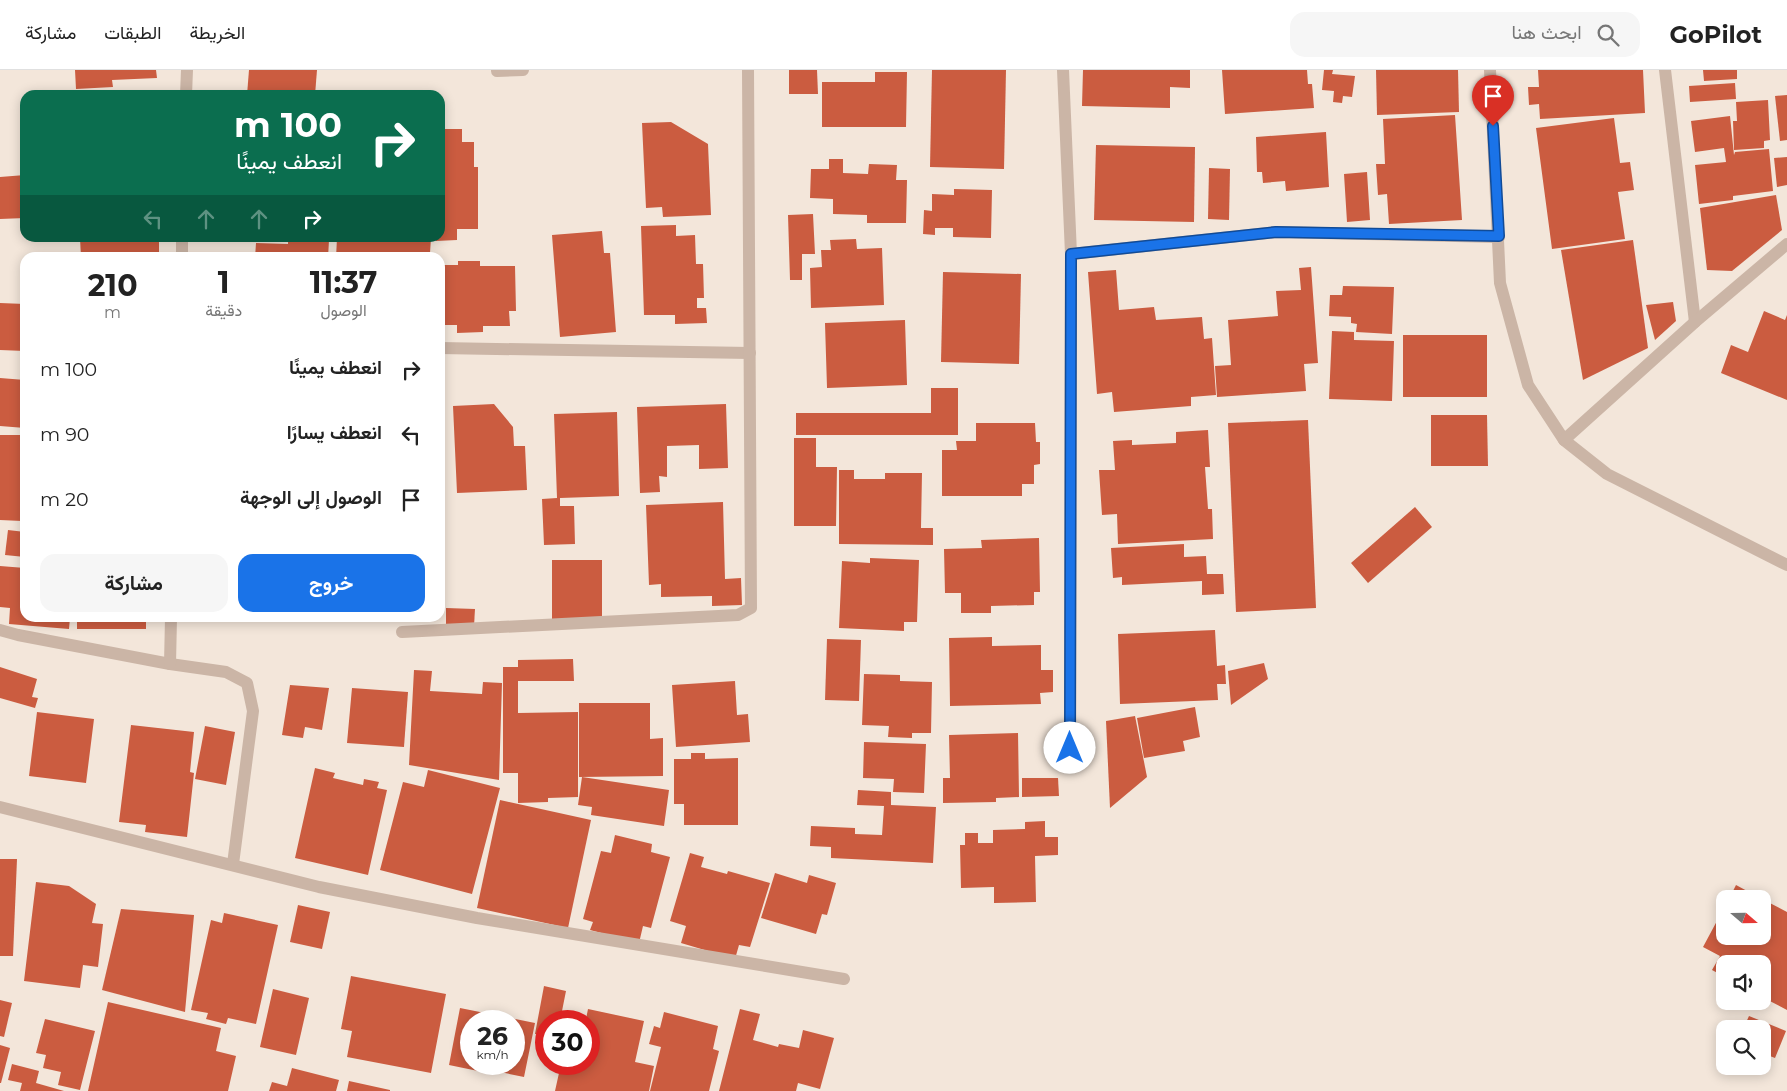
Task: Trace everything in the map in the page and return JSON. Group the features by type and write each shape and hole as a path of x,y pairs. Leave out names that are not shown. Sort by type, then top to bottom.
{"street":[{"path":"186,90 187,70"},
{"path":"497,71 523,70"},
{"path":"402,632 738,615 751,608 748,70"},
{"path":"1064,70 1071,254 1070,748"},
{"path":"1490,70 1500,283 1528,385 1564,440 1607,474 1787,565"},
{"path":"1665,70 1694,322"},
{"path":"1071,254 1276,232 1499,236"},
{"path":"1564,440 1694,322 1785,249"},
{"path":"445,348 750,354"},
{"path":"170,664 171,622"},
{"path":"0,630 170,664 226,672 247,683 253,711 233,864"},
{"path":"0,806 319,887 477,918 844,978"}],"building":[{"path":"75,70 156,70 157,78 112,80 113,87 76,89"},
{"path":"249,70 317,70 315,90 247,90"},
{"path":"789,70 817,70 818,94 789,94"},
{"path":"932,70 1006,70 1004,169 930,167"},
{"path":"1083,70 1190,70 1190,88 1170,87 1170,108 1082,106"},
{"path":"1222,70 1307,70 1308,84 1312,84 1314,108 1225,114"},
{"path":"1324,70 1333,70 1332,74 1355,76 1352,97 1343,96 1342,103 1333,102 1334,91 1322,90"},
{"path":"1376,70 1458,70 1459,112 1377,115"},
{"path":"1538,70 1643,70 1645,113 1540,119 1539,104 1529,105 1528,87 1539,87"},
{"path":"1703,70 1737,70 1737,79 1704,81"},
{"path":"875,72 907,72 906,127 822,127 822,82 875,82"},
{"path":"1735,83 1736,99 1690,102 1689,86"},
{"path":"1787,95 1787,140 1780,141 1775,96"},
{"path":"1768,100 1770,140 1764,141 1764,148 1734,150 1733,121 1737,121 1736,102"},
{"path":"1455,115 1462,220 1389,224 1387,194 1378,195 1376,164 1385,164 1383,119"},
{"path":"1730,116 1734,155 1735,152 1769,149 1773,191 1733,196 1733,200 1699,204 1695,165 1726,162 1724,148 1695,152 1691,121"},
{"path":"1614,118 1620,163 1630,162 1634,190 1618,192 1625,239 1552,249 1536,128"},
{"path":"671,122 708,144 711,215 663,217 662,207 646,208 642,123"},
{"path":"445,129 462,129 462,142 474,142 474,167 478,167 478,229 457,229 457,240 445,241"},
{"path":"1326,132 1329,187 1286,191 1285,181 1263,183 1262,172 1257,172 1256,137"},
{"path":"1096,145 1195,147 1194,222 1094,220"},
{"path":"1787,157 1787,185 1777,187 1774,158"},
{"path":"829,159 843,159 843,173 868,174 869,164 897,165 896,180 907,180 906,223 867,223 867,215 833,214 833,199 810,198 811,169 829,169"},
{"path":"1209,168 1230,169 1229,220 1208,219"},
{"path":"1367,172 1370,220 1347,222 1344,174"},
{"path":"20,175 20,218 0,219 0,177"},
{"path":"954,189 992,190 991,238 953,237 953,228 935,228 935,235 923,234 924,210 932,211 932,194 954,195"},
{"path":"1776,195 1782,230 1732,271 1707,270 1700,208"},
{"path":"813,214 815,254 802,254 802,280 790,280 788,215"},
{"path":"676,225 676,236 695,235 696,264 703,264 704,298 697,298 697,308 706,308 707,323 675,324 675,315 644,315 641,226"},
{"path":"602,231 604,253 610,253 616,332 560,337 552,235"},
{"path":"856,239 857,249 882,248 884,305 811,308 810,268 822,267 821,250 831,250 830,240"},
{"path":"1633,240 1648,348 1583,380 1561,250"},
{"path":"80,242 159,242 159,252 81,252"},
{"path":"288,242 329,242 328,252 255,252 256,243 288,244"},
{"path":"337,242 431,242 430,252 336,252"},
{"path":"458,261 480,261 480,266 515,266 516,311 509,311 510,326 483,326 483,332 457,333 457,325 445,325 445,265 458,265"},
{"path":"1311,267 1318,363 1304,364 1306,391 1217,397 1215,366 1231,365 1228,320 1278,316 1276,291 1301,290 1299,268"},
{"path":"1116,270 1119,310 1154,307 1156,320 1202,317 1204,339 1212,338 1216,395 1191,397 1191,406 1114,412 1112,392 1097,394 1088,272"},
{"path":"943,272 1021,274 1019,364 941,362"},
{"path":"1343,286 1394,287 1392,334 1356,332 1357,324 1351,323 1351,317 1329,316 1330,295 1342,295"},
{"path":"1673,302 1676,321 1655,340 1646,305"},
{"path":"0,303 20,304 20,351 0,350"},
{"path":"1764,311 1785,320 1787,315 1787,400 1721,373 1731,345 1748,352"},
{"path":"905,320 907,385 827,388 825,323"},
{"path":"1332,331 1354,332 1354,340 1394,341 1392,401 1329,399"},
{"path":"1403,335 1487,335 1487,397 1403,397"},
{"path":"0,378 20,380 20,428 0,426"},
{"path":"931,388 958,388 958,435 796,435 796,413 931,413"},
{"path":"494,404 513,427 514,446 525,446 527,490 457,493 453,406"},
{"path":"726,404 728,468 699,469 699,445 667,446 667,477 659,476 660,492 640,493 637,407"},
{"path":"617,412 619,496 560,498 560,506 574,506 575,544 544,545 542,499 557,498 554,414"},
{"path":"1431,415 1487,415 1488,466 1431,466"},
{"path":"1308,420 1316,608 1236,612 1228,423"},
{"path":"976,423 1035,423 1036,442 1040,442 1040,464 1034,465 1034,484 1022,484 1022,496 942,496 942,450 957,450 956,441 976,441"},
{"path":"1208,430 1210,467 1205,467 1208,509 1212,509 1213,539 1118,544 1117,514 1102,515 1099,470 1115,470 1113,441 1132,440 1132,445 1176,443 1176,432"},
{"path":"0,435 20,435 20,521 0,520"},
{"path":"794,438 816,438 816,467 837,467 836,526 794,526"},
{"path":"839,470 854,470 854,479 885,479 885,473 922,473 921,528 933,528 933,545 839,544"},
{"path":"723,502 725,579 741,578 742,605 712,606 712,596 661,597 661,584 649,585 646,505"},
{"path":"1415,507 1432,527 1368,583 1351,563"},
{"path":"8,530 20,531 20,556 5,555"},
{"path":"1039,538 1040,592 1034,592 1034,605 991,606 991,613 961,613 961,593 945,593 944,549 982,548 981,540"},
{"path":"1184,544 1184,557 1206,556 1207,574 1223,574 1224,594 1202,595 1202,581 1122,585 1122,577 1113,578 1111,548"},
{"path":"870,558 919,560 917,622 904,622 904,631 839,628 842,561 870,563"},
{"path":"552,560 602,560 602,619 552,620"},
{"path":"0,566 20,568 20,622 70,622 69,629 9,624 10,608 0,607"},
{"path":"446,608 475,609 474,626 446,625"},
{"path":"77,622 146,622 146,629 77,629"},
{"path":"1215,630 1217,666 1225,665 1226,684 1217,684 1218,700 1120,704 1118,634"},
{"path":"992,637 992,646 1041,645 1041,670 1053,670 1053,692 1040,693 1041,704 950,706 949,638"},
{"path":"827,639 861,640 859,701 825,700"},
{"path":"573,659 574,681 518,681 518,713 578,712 578,797 548,798 548,802 518,803 518,773 503,773 503,667 518,667 518,660"},
{"path":"1264,663 1268,679 1231,705 1228,671"},
{"path":"0,667 37,679 32,697 38,698 35,708 0,698"},
{"path":"414,670 432,671 430,691 482,694 483,682 502,683 499,780 409,765"},
{"path":"864,674 900,675 900,681 932,682 931,733 912,733 912,738 888,737 889,726 862,725"},
{"path":"735,681 737,715 748,714 750,742 676,747 672,685"},
{"path":"290,685 329,688 322,730 305,727 303,738 282,735"},
{"path":"352,688 408,692 404,747 347,743"},
{"path":"579,703 650,703 650,739 663,738 663,776 579,777"},
{"path":"1195,707 1200,737 1183,741 1185,751 1144,758 1137,718"},
{"path":"37,712 94,719 86,783 29,776"},
{"path":"1135,716 1147,777 1110,808 1106,721"},
{"path":"131,725 194,732 190,772 194,773 187,837 145,832 146,825 119,822"},
{"path":"205,726 235,732 226,785 195,779"},
{"path":"1018,733 1019,797 996,798 996,802 943,803 943,778 950,778 949,735"},
{"path":"864,742 926,744 924,793 893,792 894,779 863,778"},
{"path":"691,753 705,753 705,759 738,758 738,825 684,825 684,804 674,804 674,759 691,759"},
{"path":"315,768 335,773 333,778 363,785 364,779 379,782 377,788 387,790 368,875 295,858"},
{"path":"428,770 500,788 472,894 380,870 403,782 424,787"},
{"path":"582,777 669,790 664,826 591,815 592,807 578,805"},
{"path":"1022,778 1058,778 1059,796 1022,797"},
{"path":"858,790 891,792 891,805 936,807 933,863 831,858 831,847 810,846 811,826 855,828 855,834 882,835 884,806 857,805"},
{"path":"500,800 591,820 568,928 477,908"},
{"path":"1045,821 1045,837 1058,837 1058,855 1035,856 1036,902 994,903 994,887 961,888 960,845 965,845 965,833 978,833 978,843 993,843 993,830 1025,829 1025,822"},
{"path":"615,835 652,844 651,852 670,857 651,928 643,926 639,943 590,930 593,922 583,919 601,851 611,853"},
{"path":"690,853 704,857 701,867 727,874 728,871 770,883 750,947 739,945 735,959 681,943 686,926 670,921"},
{"path":"0,859 17,859 13,956 0,956"},
{"path":"775,873 807,883 809,875 836,883 827,915 822,914 816,934 761,918"},
{"path":"36,882 69,886 96,904 92,923 103,924 98,967 83,965 80,988 24,981"},
{"path":"1736,885 1745,890 1734,890"},
{"path":"1771,904 1787,912 1787,1010 1771,1002 1771,955 1718,955 1703,947 1716,923 1716,945 1771,945"},
{"path":"298,905 330,912 322,949 290,942"},
{"path":"121,909 194,915 185,1012 102,990"},
{"path":"224,913 278,925 256,1024 228,1018 226,1024 206,1019 208,1013 191,1010 211,920 222,923"},
{"path":"1716,963 1716,972 1712,970"},
{"path":"351,976 446,994 431,1073 347,1057 352,1031 341,1029"},
{"path":"544,986 566,991 562,1010 540,1010"},
{"path":"273,989 309,998 296,1055 260,1047"},
{"path":"0,1000 12,1003 4,1037 0,1036"},
{"path":"108,1002 221,1028 216,1051 236,1056 228,1091 88,1091"},
{"path":"460,1008 470,1010 460,1010 460,1067 449,1065"},
{"path":"740,1009 760,1014 753,1040 778,1047 779,1044 799,1048 803,1030 834,1038 820,1089 798,1083 796,1091 719,1091"},
{"path":"600,1012 644,1021 635,1062 654,1066 649,1091 555,1091 559,1075 600,1075"},
{"path":"664,1012 718,1026 713,1049 719,1051 709,1091 650,1091 661,1047 649,1044 654,1026 660,1028"},
{"path":"1749,1016 1759,1020 1747,1020"},
{"path":"45,1019 95,1031 80,1090 58,1085 61,1072 43,1068 46,1055 36,1053"},
{"path":"525,1021 535,1023 525,1072"},
{"path":"1771,1025 1786,1031 1775,1058 1771,1056"},
{"path":"0,1045 10,1048 1,1083 0,1083"},
{"path":"12,1064 39,1071 36,1083 64,1091 20,1091 22,1083 8,1080"},
{"path":"292,1068 339,1080 336,1091 269,1091 272,1082 287,1086"},
{"path":"349,1081 390,1090 390,1091 347,1091"}],"route":[{"path":"1070,748 1071,254 1276,232 1499,236 1493,126"}]}
